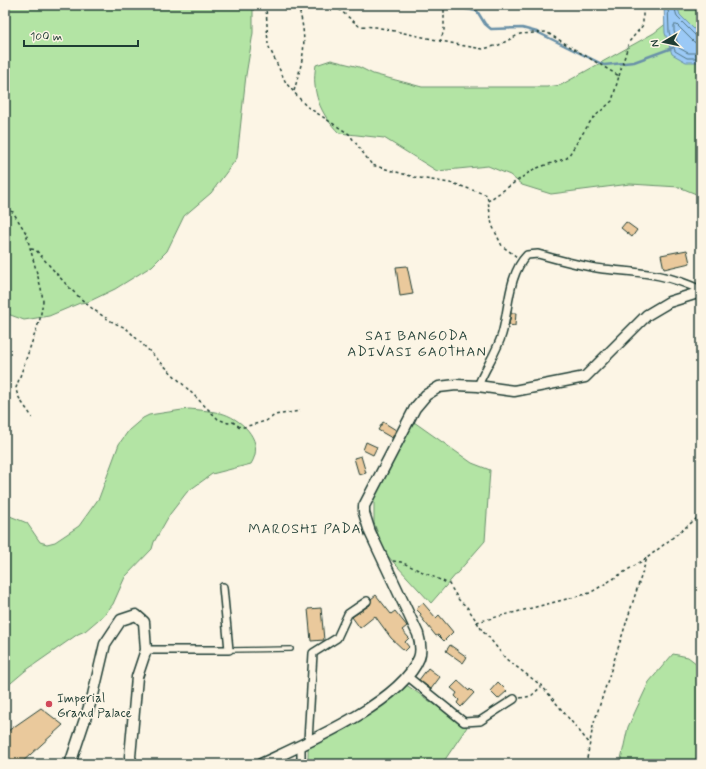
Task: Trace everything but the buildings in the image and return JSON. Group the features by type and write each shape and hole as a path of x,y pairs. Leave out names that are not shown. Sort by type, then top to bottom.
{"street":[{"path":"478,386 499,342 504,325 506,305 522,260 527,255 538,254 602,268 649,273 678,280 701,291"},
{"path":"261,764 304,743 376,703 396,688 407,676 419,657 420,644 418,634 370,532 364,513 364,506 415,408 426,395 439,387 456,385 478,386 514,391 585,377 647,315 669,302 701,291"},
{"path":"146,650 229,650 223,588"},
{"path":"301,764 313,653 337,638 348,614 367,601"},
{"path":"70,764 94,694 105,644 121,620 136,615 144,622 146,650 137,677 130,757 132,764"},
{"path":"407,676 464,722 480,721 495,709 514,699"}],"lane":[{"path":"229,650 291,649"}],"path":[{"path":"266,5 268,45 286,83 306,106 349,134 372,165 414,178 455,184 488,195 492,225 502,246 522,260"},
{"path":"294,92 302,65 305,46 304,28 298,5"},
{"path":"334,5 359,26 376,27 440,42 483,48 499,45 520,34 546,32 619,76"},
{"path":"440,42 444,30 444,5"},
{"path":"488,201 534,169 567,158 592,120 612,101 629,42 643,25 642,5"},
{"path":"5,209 14,212 21,223 31,249 43,301 40,319 16,388 17,395 29,410 32,418"},
{"path":"31,249 36,250 91,308 126,328 218,419 228,423 233,422 240,427 244,427 266,421 275,415 300,411"},
{"path":"477,622 590,593 647,558 677,532 701,515"},
{"path":"586,764 593,726 647,558"},
{"path":"383,560 401,562 449,584 458,600 467,607 482,632 488,635 506,659 542,686 590,744"},
{"path":"514,699 531,696 542,686"}],"green space":[{"path":"5,5 253,5 253,33 246,75 237,158 211,193 184,216 167,251 152,266 115,289 88,302 80,303 49,316 24,320 5,313"},
{"path":"677,5 701,5 701,196 679,187 630,184 551,194 522,185 510,175 488,166 437,171 384,138 339,133 332,126 318,102 315,84 316,65 331,60 359,67 373,74 422,87 547,87 561,85 654,33 672,19"},
{"path":"189,409 224,414 245,427 254,440 256,448 255,456 251,464 212,474 187,492 170,514 154,542 152,549 125,577 113,604 105,614 85,631 78,634 25,671 5,688 5,514 27,523 40,542 47,544 55,542 79,526 99,498 119,444 129,430 149,415"},
{"path":"414,422 472,463 490,470 485,541 431,603 385,553 374,523 374,497"},
{"path":"673,654 688,657 701,667 701,764 620,764 628,727 649,682"},
{"path":"405,684 467,727 442,764 308,764 308,747 370,714"}],"water":[{"path":"664,5 677,5 680,15 701,36 701,62 686,62 672,54 665,33"}],"waterway":[{"path":"445,5 477,11 485,24 491,29 522,28 537,32 604,65 634,62 672,48"}],"place":[{"name":"Imperial Grand Palace","path":"49,704"}],"district":[{"name":"SAI BANGODA ADIVASI GAOTHAN","path":"417,344"},
{"name":"MAROSHI PADA","path":"305,528"}]}
